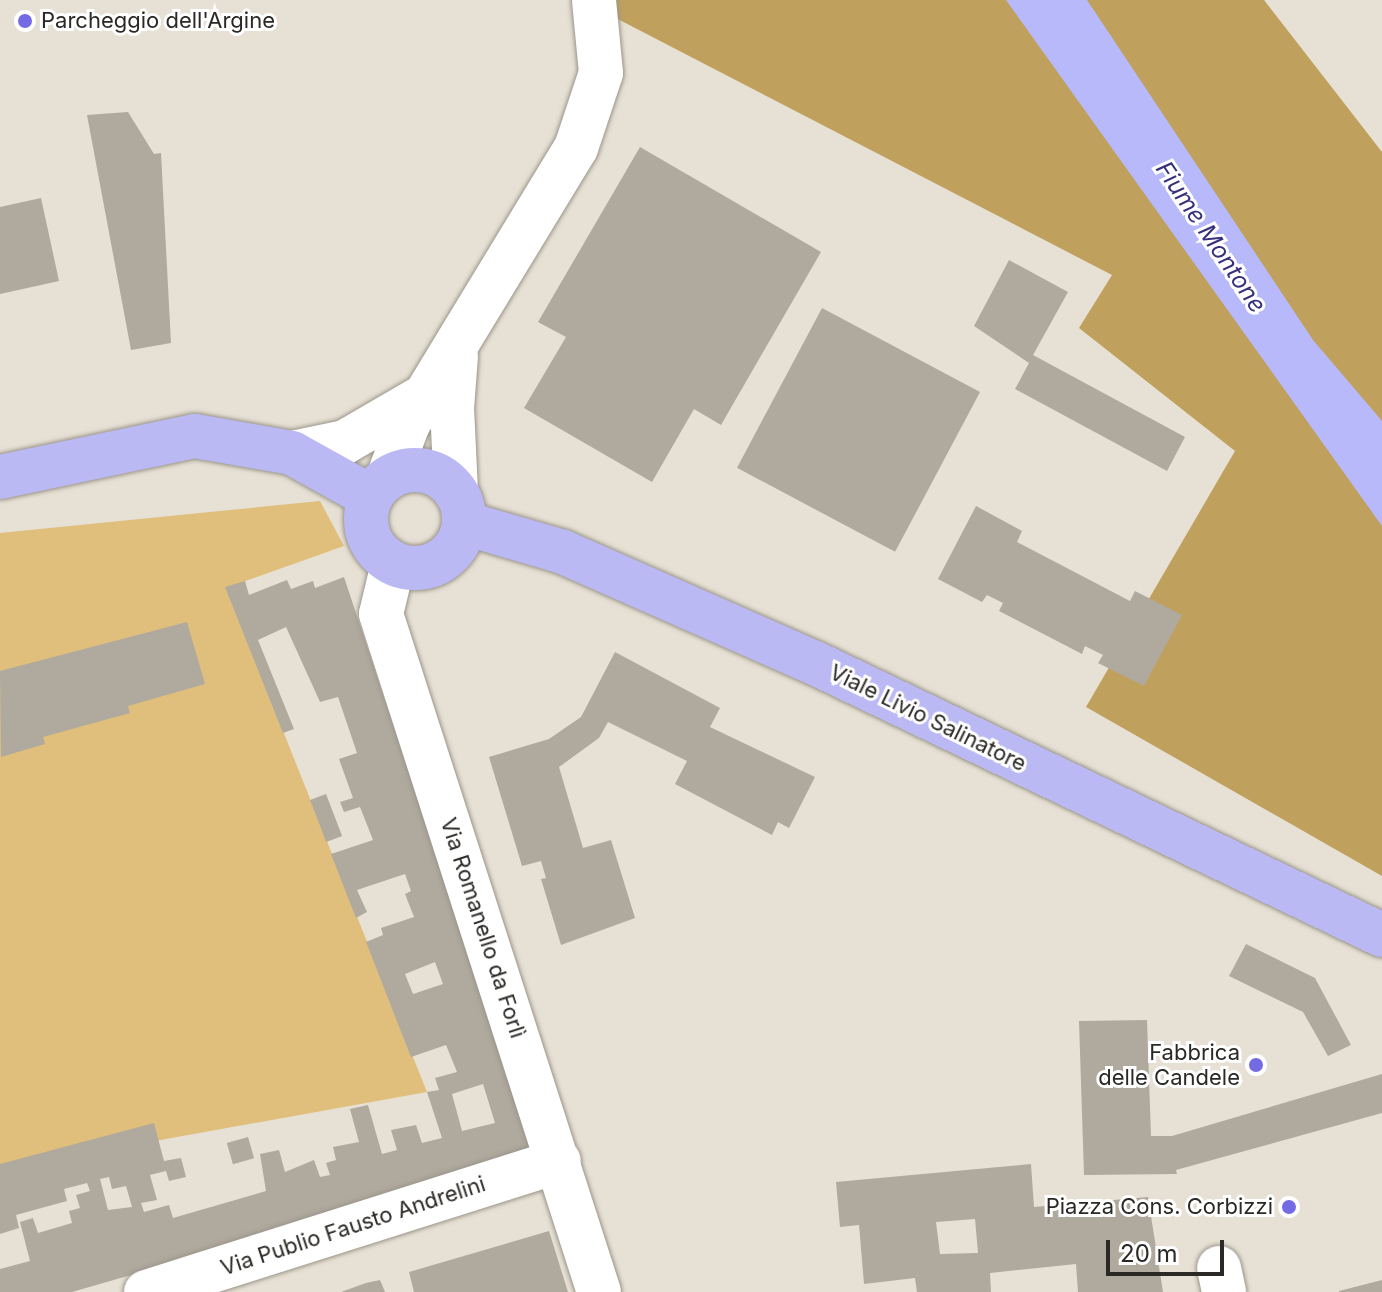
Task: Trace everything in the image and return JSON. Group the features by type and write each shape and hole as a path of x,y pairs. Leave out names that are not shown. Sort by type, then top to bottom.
{"main road":[{"path":"0,477 195,436 292,453 380,487"},
{"path":"417,469 446,480 460,508 460,539 439,562 408,569 393,564 380,554 366,527 380,487 417,469"},
{"name":"Viale Livio Salinatore","path":"460,508 815,663 1382,935"}],"street":[{"path":"380,487 408,424 576,148 601,73 594,0"},
{"path":"458,346 452,408 460,508"},
{"path":"292,453 345,442 428,394"},
{"name":"Via Romanello da Forlì","path":"393,564 381,614 599,1292"},
{"name":"Via Publio Fausto Andrelini","path":"146,1292 559,1161"}],"shaded area":[{"path":"581,0 1264,0 1382,152 1382,876 1086,707 1235,451 1079,328 1112,275"},
{"path":"320,501 344,546 226,588 427,1092 0,1169 0,533"}],"water":[{"name":"Fiume Montone","path":"1006,0 1087,0 1313,340 1382,421 1382,526"}],"building":[{"path":"128,112 154,154 161,153 171,343 131,350 87,115"},
{"path":"640,147 821,252 721,425 694,409 652,482 524,408 566,337 538,322"},
{"path":"41,198 59,281 0,294 0,207"},
{"path":"1009,260 1068,292 1033,355 1185,437 1167,471 1015,389 1029,363 974,326"},
{"path":"822,308 980,392 895,552 737,468"},
{"path":"976,506 1022,531 1017,542 1130,601 1135,591 1182,615 1144,686 1098,663 1103,655 1085,646 1082,654 999,611 1003,603 987,595 982,602 938,579"},
{"path":"344,577 537,1158 72,1292 0,1292 0,1269 30,1261 20,1222 33,1218 38,1233 72,1223 69,1211 80,1208 76,1195 90,1191 87,1183 64,1189 67,1201 16,1215 19,1228 0,1234 0,1164 154,1123 164,1161 181,1158 186,1177 169,1181 166,1171 150,1175 157,1200 141,1203 144,1212 169,1205 173,1218 266,1191 260,1154 279,1150 285,1172 314,1160 320,1177 330,1175 326,1163 336,1160 333,1147 359,1142 350,1109 368,1105 382,1154 397,1150 391,1130 416,1125 422,1143 442,1138 427,1092 439,1090 435,1078 457,1072 446,1045 411,1057 366,942 383,935 381,928 414,917 405,894 411,891 405,874 357,890 367,912 356,918 331,854 373,840 360,807 344,812 340,802 353,798 339,759 357,753 338,697 320,702 286,627 258,640 294,729 283,733 225,587 245,581 249,595 287,580 291,589 313,581 315,588","holes":["435,962 443,984 413,994 405,974","483,1084 495,1123 462,1131 452,1094","109,1177 112,1189 126,1186 132,1207 108,1210 100,1179"]},
{"path":"187,622 205,684 128,706 130,713 43,737 45,744 1,757 0,671"},
{"path":"615,652 720,708 710,727 815,777 789,828 778,822 772,835 675,784 687,761 608,722 599,738 559,767 583,848 611,840 635,918 561,945 541,879 546,878 541,861 522,866 489,757 549,739 581,717"},
{"path":"326,794 342,836 326,842 310,800"},
{"path":"1246,944 1315,978 1351,1045 1328,1056 1303,1012 1229,976"},
{"path":"1147,1020 1151,1136 1172,1136 1382,1074 1382,1113 1176,1170 1177,1174 1084,1175 1079,1021"},
{"path":"248,1137 254,1158 233,1164 227,1143"},
{"path":"1031,1164 1034,1207 1148,1197 1163,1292 1078,1292 1076,1264 990,1273 991,1292 917,1292 915,1278 864,1284 859,1225 840,1227 836,1182","holes":["975,1219 978,1253 940,1254 936,1222"]},
{"path":"549,1231 568,1292 414,1292 409,1272"},
{"path":"380,1280 385,1292 341,1292 366,1283"},
{"path":"1382,1280 1382,1292 1339,1292 1339,1291"}],"place":[{"name":"Parcheggio dell'Argine","path":"25,21"},
{"name":"Fabbrica delle Candele","path":"1256,1065"},
{"name":"Piazza Cons. Corbizzi","path":"1289,1207"}]}
